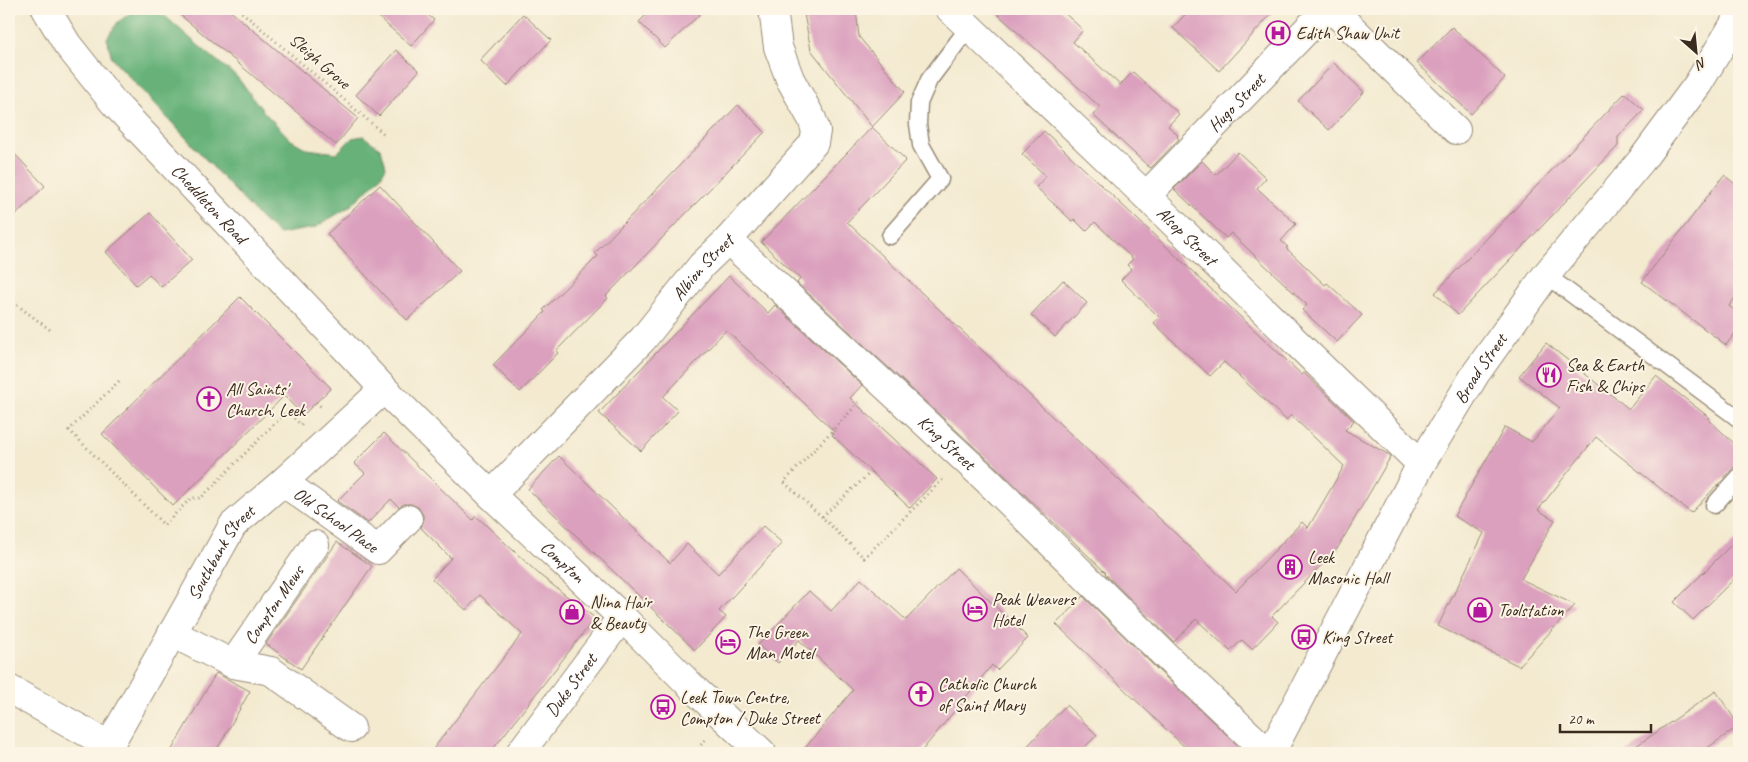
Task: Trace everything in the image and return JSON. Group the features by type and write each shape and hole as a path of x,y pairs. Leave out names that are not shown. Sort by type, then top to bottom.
{"main road":[{"name":"Cheddleton Road","path":"46,9 67,44 114,103 384,389"},
{"name":"Albion Street","path":"492,495 643,339 702,265 728,240 814,143 816,131 812,119 790,78 778,47 773,9"},
{"name":"Hugo Street","path":"1146,196 1328,9"},
{"path":"1332,9 1456,130"},
{"name":"Broad Street","path":"1269,753 1421,464 1476,373 1546,275 1641,161 1698,84 1739,16"},
{"name":"Alsop Street","path":"959,18 1146,196 1421,464"},
{"name":"King Street","path":"728,240 963,458 1269,753"},
{"name":"Southbank Street","path":"107,749 233,525 283,482 384,389"},
{"name":"Compton","path":"384,389 492,495 622,617 760,753"},
{"name":"Old School Place","path":"283,482 378,550 408,518"},
{"name":"Compton Mews","path":"233,664 315,545"},
{"name":"Duke Street","path":"520,753 622,617"},
{"name":"Compton Mews","path":"172,633 233,664 272,671 351,728"},
{"path":"9,690 107,749"}],"lane":[{"path":"890,236 940,179 920,146 919,103 959,18"},
{"path":"1546,275 1739,420"},
{"path":"1714,505 1739,477"}],"path":[{"name":"Sleigh Grove","path":"238,9 384,134"},
{"path":"9,299 53,332"},
{"path":"118,381 68,430 164,526 191,498 202,498 287,411 301,425 307,418"},
{"path":"879,381 784,482 864,558 963,458"},
{"path":"314,412 320,406"},
{"path":"822,517 871,472"}],"green space":[{"path":"136,9 150,9 166,17 237,77 264,112 291,140 307,149 337,153 352,138 363,136 381,149 386,167 379,179 349,207 314,228 279,234 261,219 112,58 107,38 118,22"}],"building":[{"path":"173,9 228,9 358,118 336,145"},
{"path":"369,9 421,9 434,20 411,46"},
{"path":"652,9 705,9 665,48 639,22"},
{"path":"803,9 856,9 859,37 905,92 872,127 811,50"},
{"path":"992,9 1060,9 1083,30 1073,42 1120,85 1133,72 1179,114 1168,126 1178,135 1179,139 1151,168 1149,167 1093,115 1100,107"},
{"path":"1190,9 1276,9 1219,71 1173,28"},
{"path":"523,14 551,40 507,86 480,60"},
{"path":"1452,27 1505,78 1471,114 1417,63"},
{"path":"396,50 419,71 379,116 356,95"},
{"path":"1334,63 1364,92 1329,130 1298,101"},
{"path":"1625,93 1644,110 1618,137 1618,146 1458,315 1435,293"},
{"path":"738,105 765,132 606,296 608,298 556,351 558,353 520,392 493,365 545,312 543,310 598,256 595,253"},
{"path":"872,127 906,160 847,222 1236,591 1302,522 1308,528 1344,466 1291,415 1286,420 1224,362 1210,376 1154,323 1159,317 1121,280 1131,269 1127,265 1133,259 1095,222 1086,231 1074,219 1072,221 1036,187 1046,176 1022,154 1044,131 1302,375 1304,373 1354,421 1345,430 1391,456 1337,549 1272,616 1278,622 1252,649 1242,640 1230,651 1196,619 1174,642 1106,573 997,468 797,283 800,279 761,242"},
{"path":"9,148 45,186 9,221"},
{"path":"1238,152 1266,178 1257,188 1296,224 1281,241 1288,247 1286,248 1325,285 1327,283 1362,315 1337,342 1302,310 1307,305 1231,233 1226,238 1174,189 1202,161 1216,175"},
{"path":"1724,175 1739,187 1739,292 1729,306 1739,314 1739,328 1726,345 1642,282"},
{"path":"380,185 460,271 407,320 327,234"},
{"path":"150,213 192,260 161,287 149,274 136,285 106,252"},
{"path":"729,276 768,313 775,305 862,385 850,398 937,479 910,508 832,435 835,432 726,330 663,397 678,411 641,451 599,413"},
{"path":"1063,280 1087,303 1055,337 1031,315"},
{"name":"All Saints' Church, Leek","path":"240,297 331,388 303,415 284,396 173,506 102,434"},
{"path":"1546,343 1629,409 1656,376 1710,418 1708,419 1739,448 1739,462 1691,513 1596,437 1538,510 1555,520 1521,579 1575,605 1519,666 1438,626 1484,533 1454,516 1505,427 1532,442 1560,408 1519,376"},
{"path":"384,433 473,520 476,516 541,576 595,618 490,753 430,753 522,634 480,595 466,610 432,579 451,558 421,528 423,515 418,507 404,504 399,507 391,499 368,523 337,501 365,473 354,463"},
{"path":"559,456 670,563 687,544 718,574 763,526 782,543 719,611 726,617 695,650 528,489"},
{"path":"1739,537 1739,574 1693,620 1674,602"},
{"path":"337,542 372,566 301,669 266,644"},
{"path":"956,568 1028,638 997,670 992,665 920,753 801,753 853,690 799,640 778,663 758,645 809,591 831,611 861,579 906,620"},
{"path":"1083,596 1246,753 1191,753 1056,624"},
{"path":"216,673 250,691 215,753 170,753"},
{"path":"1716,691 1739,726 1700,753 1626,753"},
{"path":"1066,705 1097,735 1079,753 1021,753"}],"place":[{"name":"Edith Shaw Unit","path":"1278,33"},
{"name":"Sea & Earth Fish & Chips","path":"1549,375"},
{"name":"All Saints' Church, Leek","path":"209,399"},
{"name":"Leek Masonic Hall","path":"1290,567"},
{"name":"Peak Weavers Hotel","path":"975,609"},
{"name":"Toolstation","path":"1480,610"},
{"name":"Nina Hair & Beauty","path":"572,612"},
{"name":"King Street","path":"1304,637"},
{"name":"The Green Man Motel","path":"728,642"},
{"name":"Catholic Church of Saint Mary","path":"921,694"},
{"name":"Leek Town Centre, Compton / Duke Street","path":"663,707"}]}
